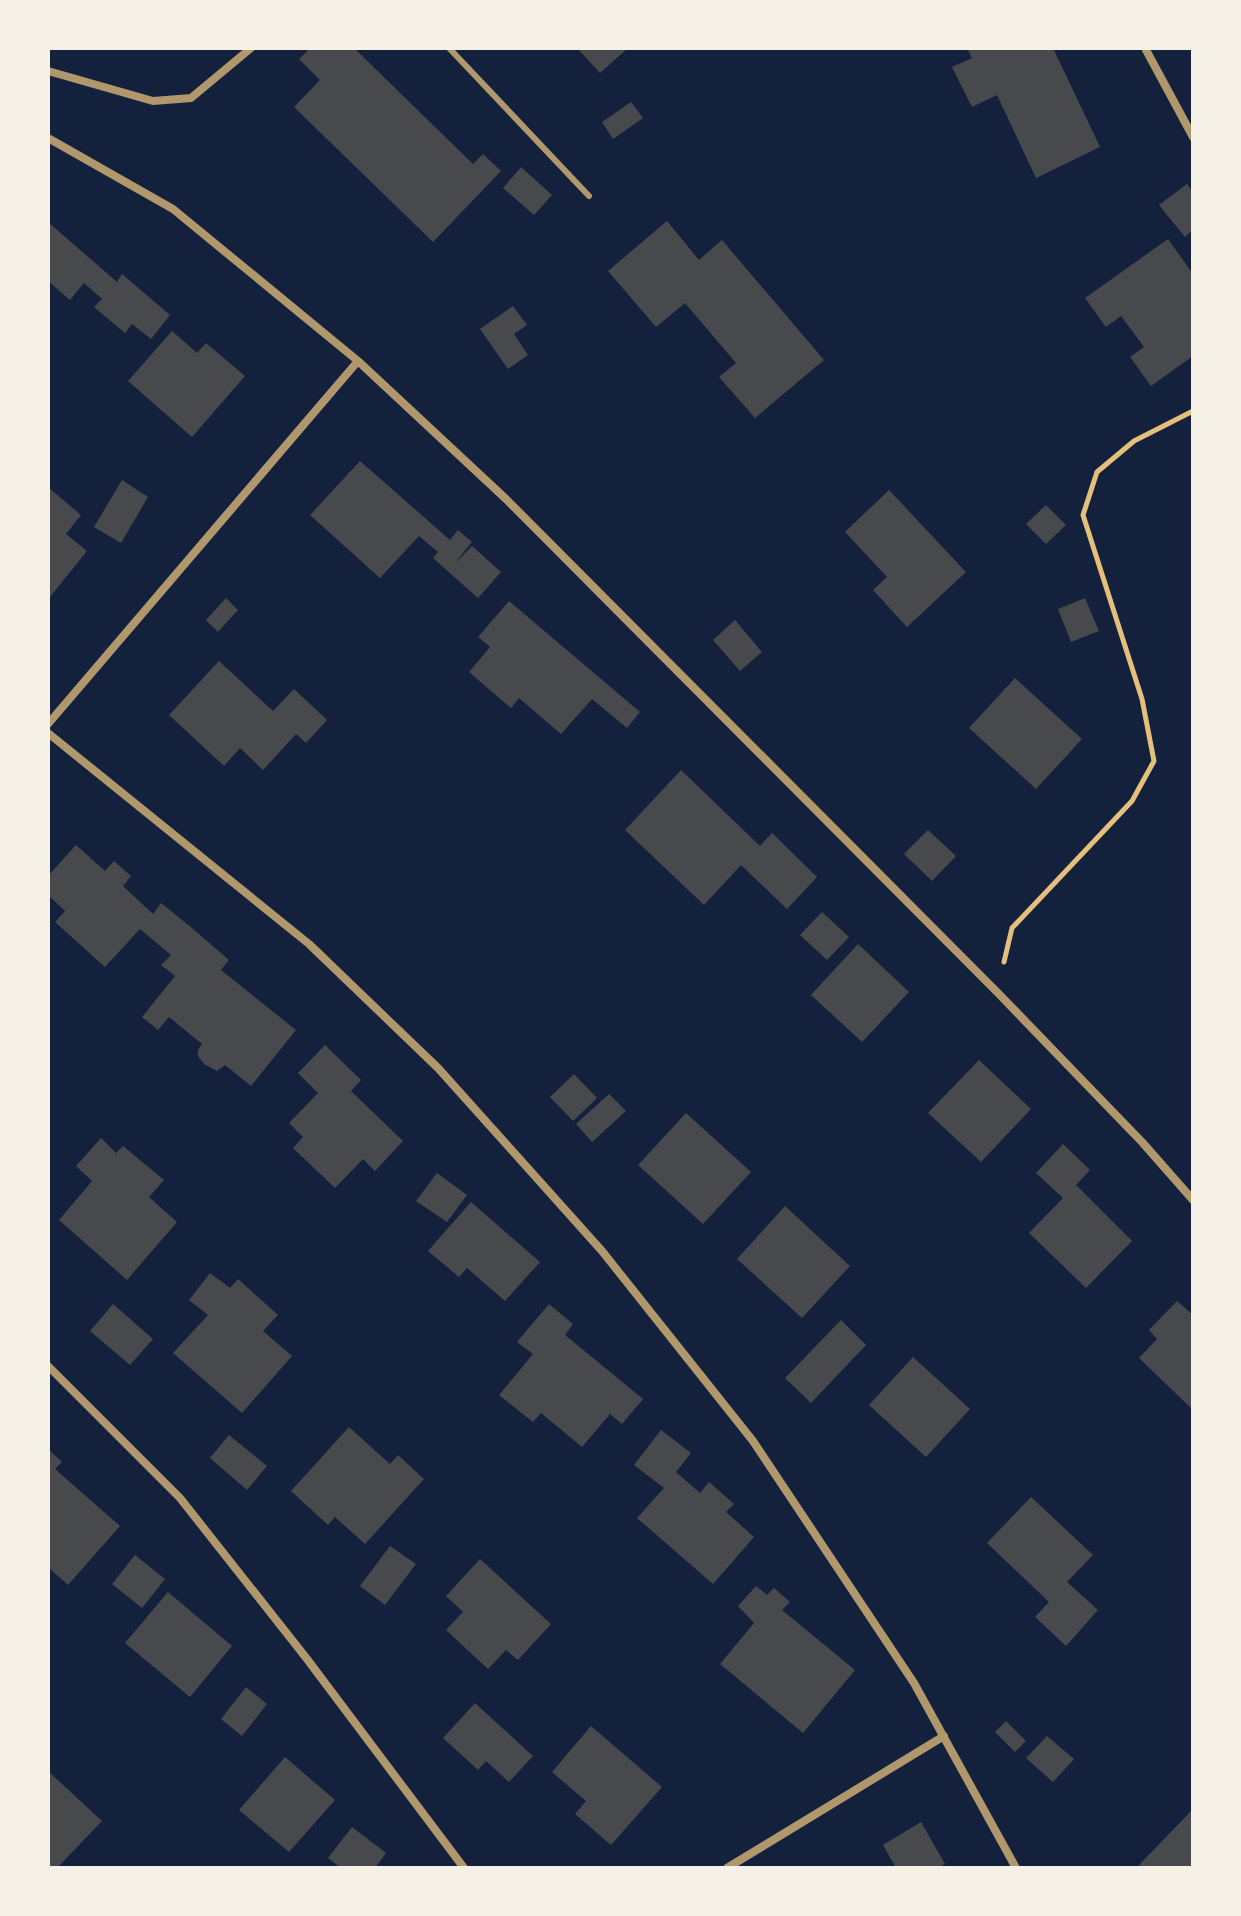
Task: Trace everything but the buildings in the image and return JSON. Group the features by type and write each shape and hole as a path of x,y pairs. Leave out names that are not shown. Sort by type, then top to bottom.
{"street":[{"path":"48,71 153,101 191,98 251,48"},
{"path":"1145,48 1193,137"},
{"path":"48,138 173,209 358,361 506,499 998,993 1142,1142 1193,1200"},
{"path":"48,724 358,361"},
{"path":"48,733 309,944 438,1068 602,1251 753,1441 914,1683 1016,1868"},
{"path":"48,1366 180,1498 307,1659 464,1868"},
{"path":"729,1868 944,1736"}],"lane":[{"path":"449,48 589,196"}],"path":[{"path":"998,993 1012,928 1132,801 1154,761 1142,699 1083,515 1097,472 1134,441 1193,411"}]}
